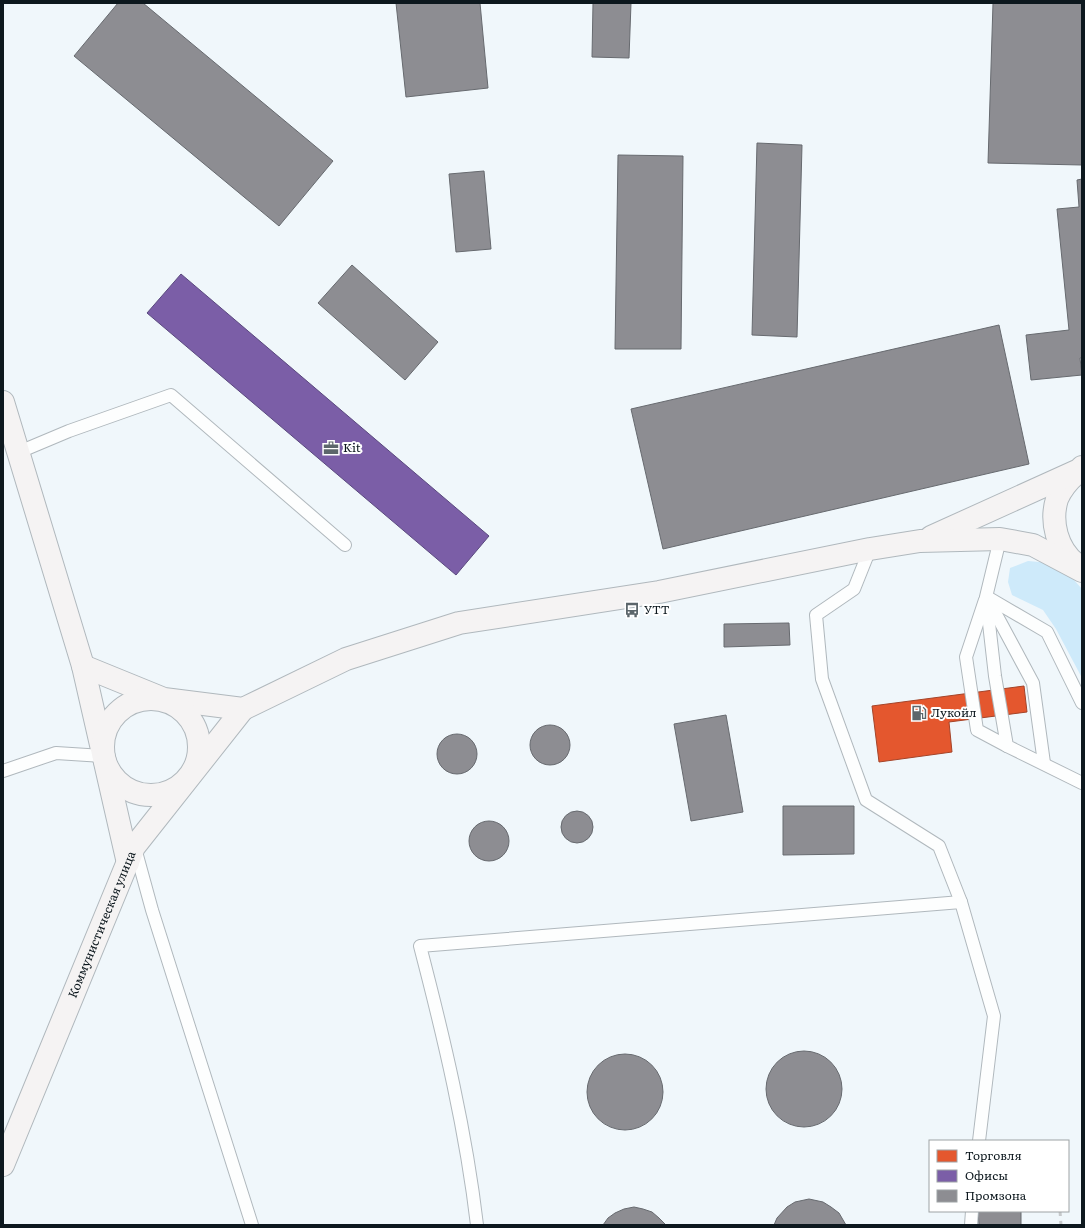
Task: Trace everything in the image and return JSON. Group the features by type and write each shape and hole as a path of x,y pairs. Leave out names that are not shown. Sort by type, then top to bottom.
{"main road":[{"path":"3,402 83,666 104,756 131,855"},
{"path":"920,541 1081,469"},
{"path":"1081,469 1069,480 1058,498 1054,520 1059,542 1072,560 1082,569"},
{"path":"83,666 164,699 180,708 191,720 198,734 199,750 196,764 187,780 175,789 160,794 144,795 128,790 115,780 107,766 104,756 104,734 111,720 122,709 136,701 164,699 243,709 346,659 459,623 659,592 870,549 920,541 1000,539 1033,545 1082,569"},
{"name":"Коммунистическая улица","path":"3,1165 131,855 187,780 243,709"}],"lane":[{"path":"19,452 69,431 171,395 345,545"},
{"path":"1000,539 986,596 966,657 977,730 1082,783"},
{"path":"870,549 854,589 816,614 822,680 866,800 939,846 961,902 994,1016 979,1140"},
{"path":"986,596 1047,632 1082,703"},
{"path":"986,596 995,676 1007,746"},
{"path":"986,596 1033,683 1044,763"},
{"path":"3,770 56,753 104,756"},
{"path":"131,855 154,917 252,1225"},
{"path":"477,1225 467,1153 438,1017 420,946 961,902"},
{"path":"971,1225 972,1212"}],"shaded area":[{"path":"1028,561 1050,563 1074,580 1082,589 1082,678 1056,629 1043,610 1012,595 1008,582 1010,568"}],"building: Торговля":[{"path":"1024,686 1027,712 949,722 952,752 879,762 872,706"}],"building: Офисы":[{"path":"181,274 489,536 456,575 147,313"}],"building: Промзона":[{"path":"118,3 143,3 333,161 279,226 74,56"},
{"path":"396,3 480,3 488,88 406,97"},
{"path":"593,3 631,3 629,58 592,57"},
{"path":"993,3 1082,3 1082,165 988,163"},
{"path":"757,143 802,145 797,337 752,335"},
{"path":"618,155 683,156 681,349 615,349"},
{"path":"484,171 491,249 456,252 449,174"},
{"path":"1082,179 1082,358 1080,358 1082,375 1031,380 1026,335 1069,330 1057,209 1079,207 1077,180"},
{"path":"352,265 438,342 405,380 318,303"},
{"path":"999,325 1029,464 663,549 631,409"},
{"path":"789,623 790,645 724,647 724,624"},
{"path":"726,715 743,812 691,821 674,724"},
{"path":"550,725 564,731 570,745 564,759 550,765 536,759 530,745 536,731"},
{"path":"457,734 471,740 477,754 471,768 457,774 443,768 437,754 443,740"},
{"path":"783,806 854,806 854,854 783,855"},
{"path":"574,811 580,811 590,818 593,827 592,833 586,840 580,843 574,843 564,836 561,830 561,824 568,814"},
{"path":"489,821 497,823 503,827 507,833 509,841 507,849 503,855 497,859 489,861 481,859 475,855 471,849 469,841 471,833 475,827 481,823"},
{"path":"804,1051 818,1054 831,1062 839,1075 842,1089 839,1103 831,1116 818,1124 804,1127 790,1124 777,1116 769,1103 766,1089 769,1075 777,1062 790,1054"},
{"path":"625,1054 639,1057 652,1065 660,1078 663,1092 660,1106 652,1119 639,1127 625,1130 611,1127 598,1119 590,1106 587,1092 590,1078 598,1065 611,1057"},
{"path":"809,1199 823,1202 831,1207 839,1213 846,1225 774,1225 777,1218 787,1207 795,1202"},
{"path":"634,1207 652,1212 666,1225 603,1225 608,1218 615,1213"},
{"path":"978,1212 1021,1212 1021,1225 979,1225"}],"railway":[{"path":"1060,1212 1061,1225"}],"place":[{"name":"Kit","path":"331,448"},
{"name":"УТТ","path":"632,610"},
{"name":"Лукойл","path":"919,713"}]}
